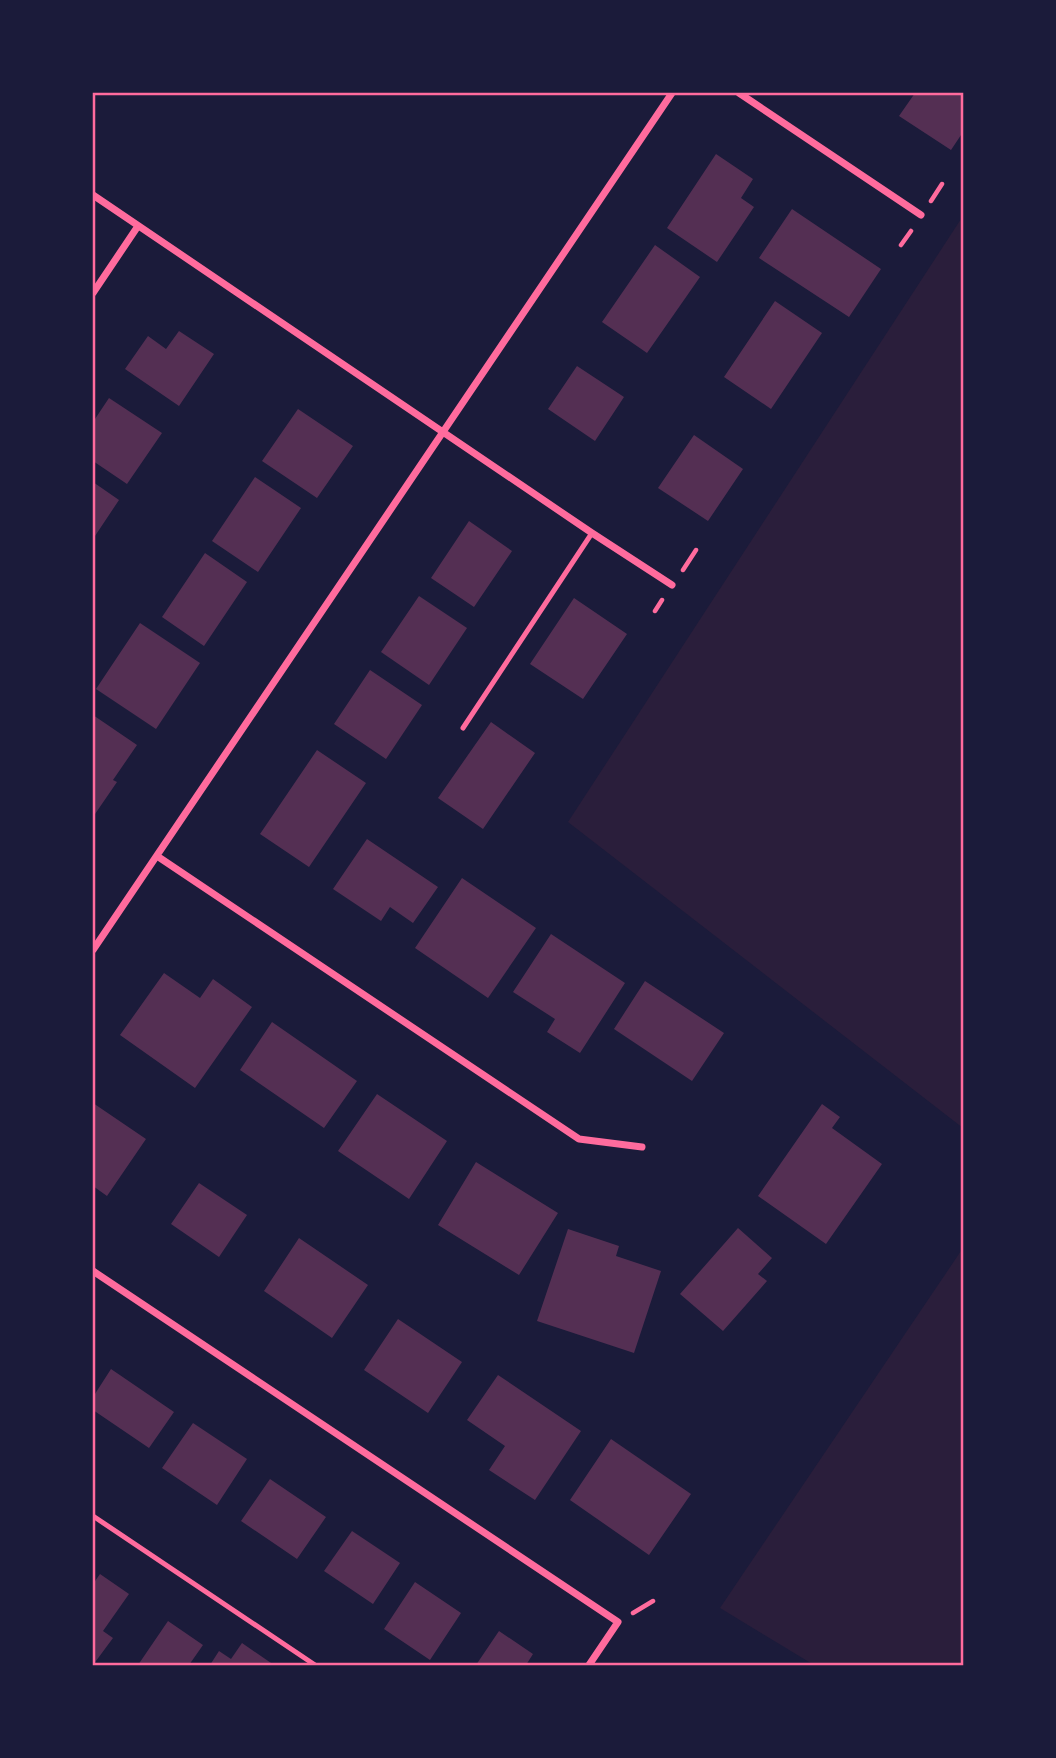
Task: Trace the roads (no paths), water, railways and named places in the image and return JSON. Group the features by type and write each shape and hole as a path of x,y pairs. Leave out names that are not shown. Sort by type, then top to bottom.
{"street":[{"path":"93,950 672,93"},
{"path":"739,93 921,215"},
{"path":"93,195 672,585"},
{"path":"93,293 138,226"},
{"path":"157,856 579,1139 642,1147"},
{"path":"93,1271 618,1622 589,1665"}],"lane":[{"path":"463,728 592,533"},
{"path":"93,1516 315,1665"}]}
